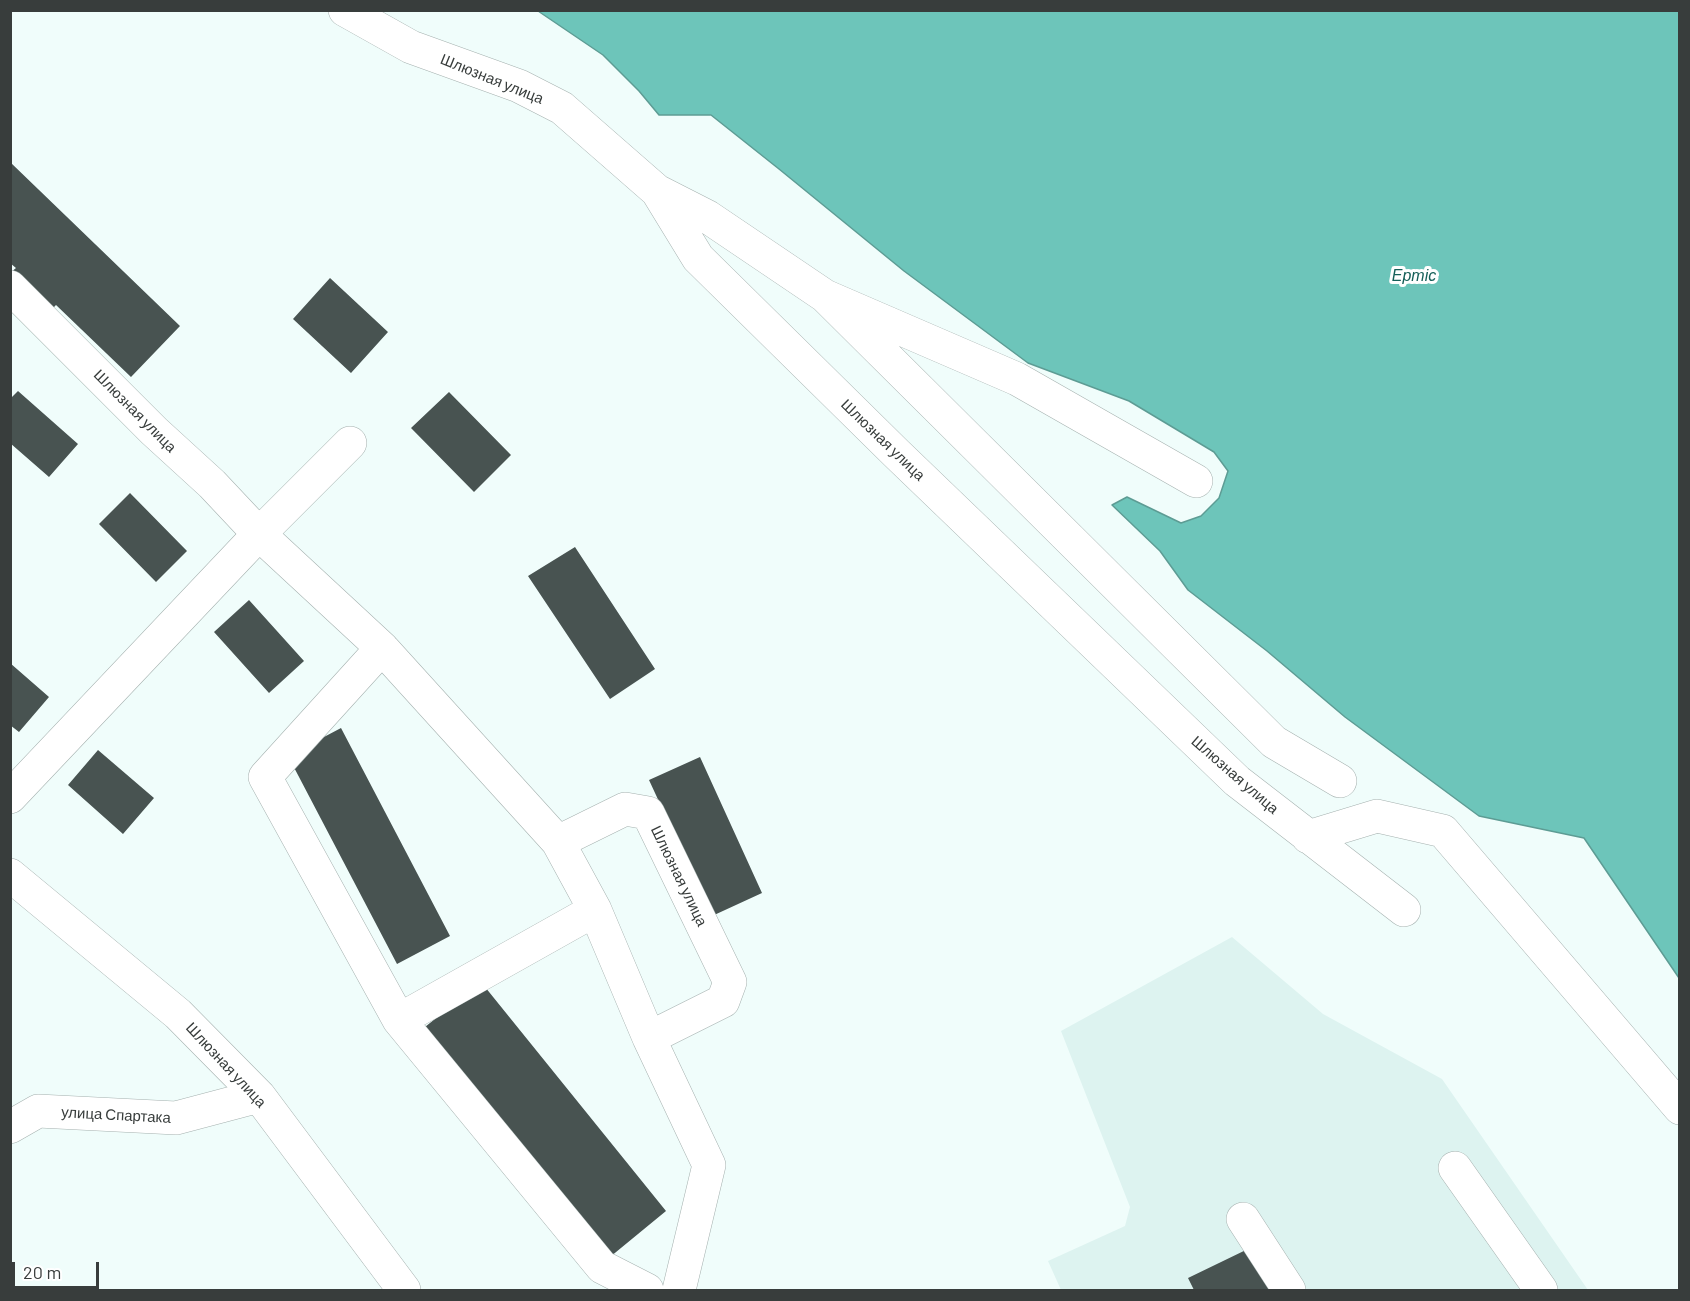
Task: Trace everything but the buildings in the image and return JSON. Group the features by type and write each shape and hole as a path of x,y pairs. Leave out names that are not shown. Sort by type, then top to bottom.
{"street":[{"name":"Шлюзная улица","path":"345,10 411,47 519,86 562,108 657,191 698,258 896,453 1237,781 1404,910"},
{"path":"397,10 411,47"},
{"path":"657,191 708,217 825,296 1017,379 1196,481"},
{"name":"Шлюзная улица","path":"10,287 154,431 212,484 259,534 382,648 558,842 625,809 648,813 730,982 723,1001 649,1038"},
{"path":"825,296 1274,742 1340,781"},
{"path":"10,797 259,534 350,443"},
{"path":"382,648 265,777 399,1020 602,1267 647,1290"},
{"path":"1308,837 1377,816 1443,831 1680,1108"},
{"path":"558,842 595,910 649,1038 709,1165 679,1290"},
{"name":"Шлюзная улица","path":"10,875 178,1014 259,1096 404,1290"},
{"path":"399,1020 595,910"},
{"name":"улица Спартака","path":"10,1127 38,1111 176,1118 259,1096"},
{"path":"1455,1168 1540,1290"},
{"path":"1243,1219 1289,1290"}],"shaded area":[{"path":"1232,937 1323,1014 1442,1079 1588,1290 1061,1290 1048,1261 1125,1226 1130,1207 1061,1031"}],"water":[{"name":"Ертіс","path":"538,11 1679,11 1679,978 1584,838 1479,816 1345,717 1267,651 1188,590 1160,551 1112,505 1127,497 1181,523 1201,516 1219,498 1228,471 1214,452 1129,401 1028,363 904,271 711,115 659,115 603,55"}]}
